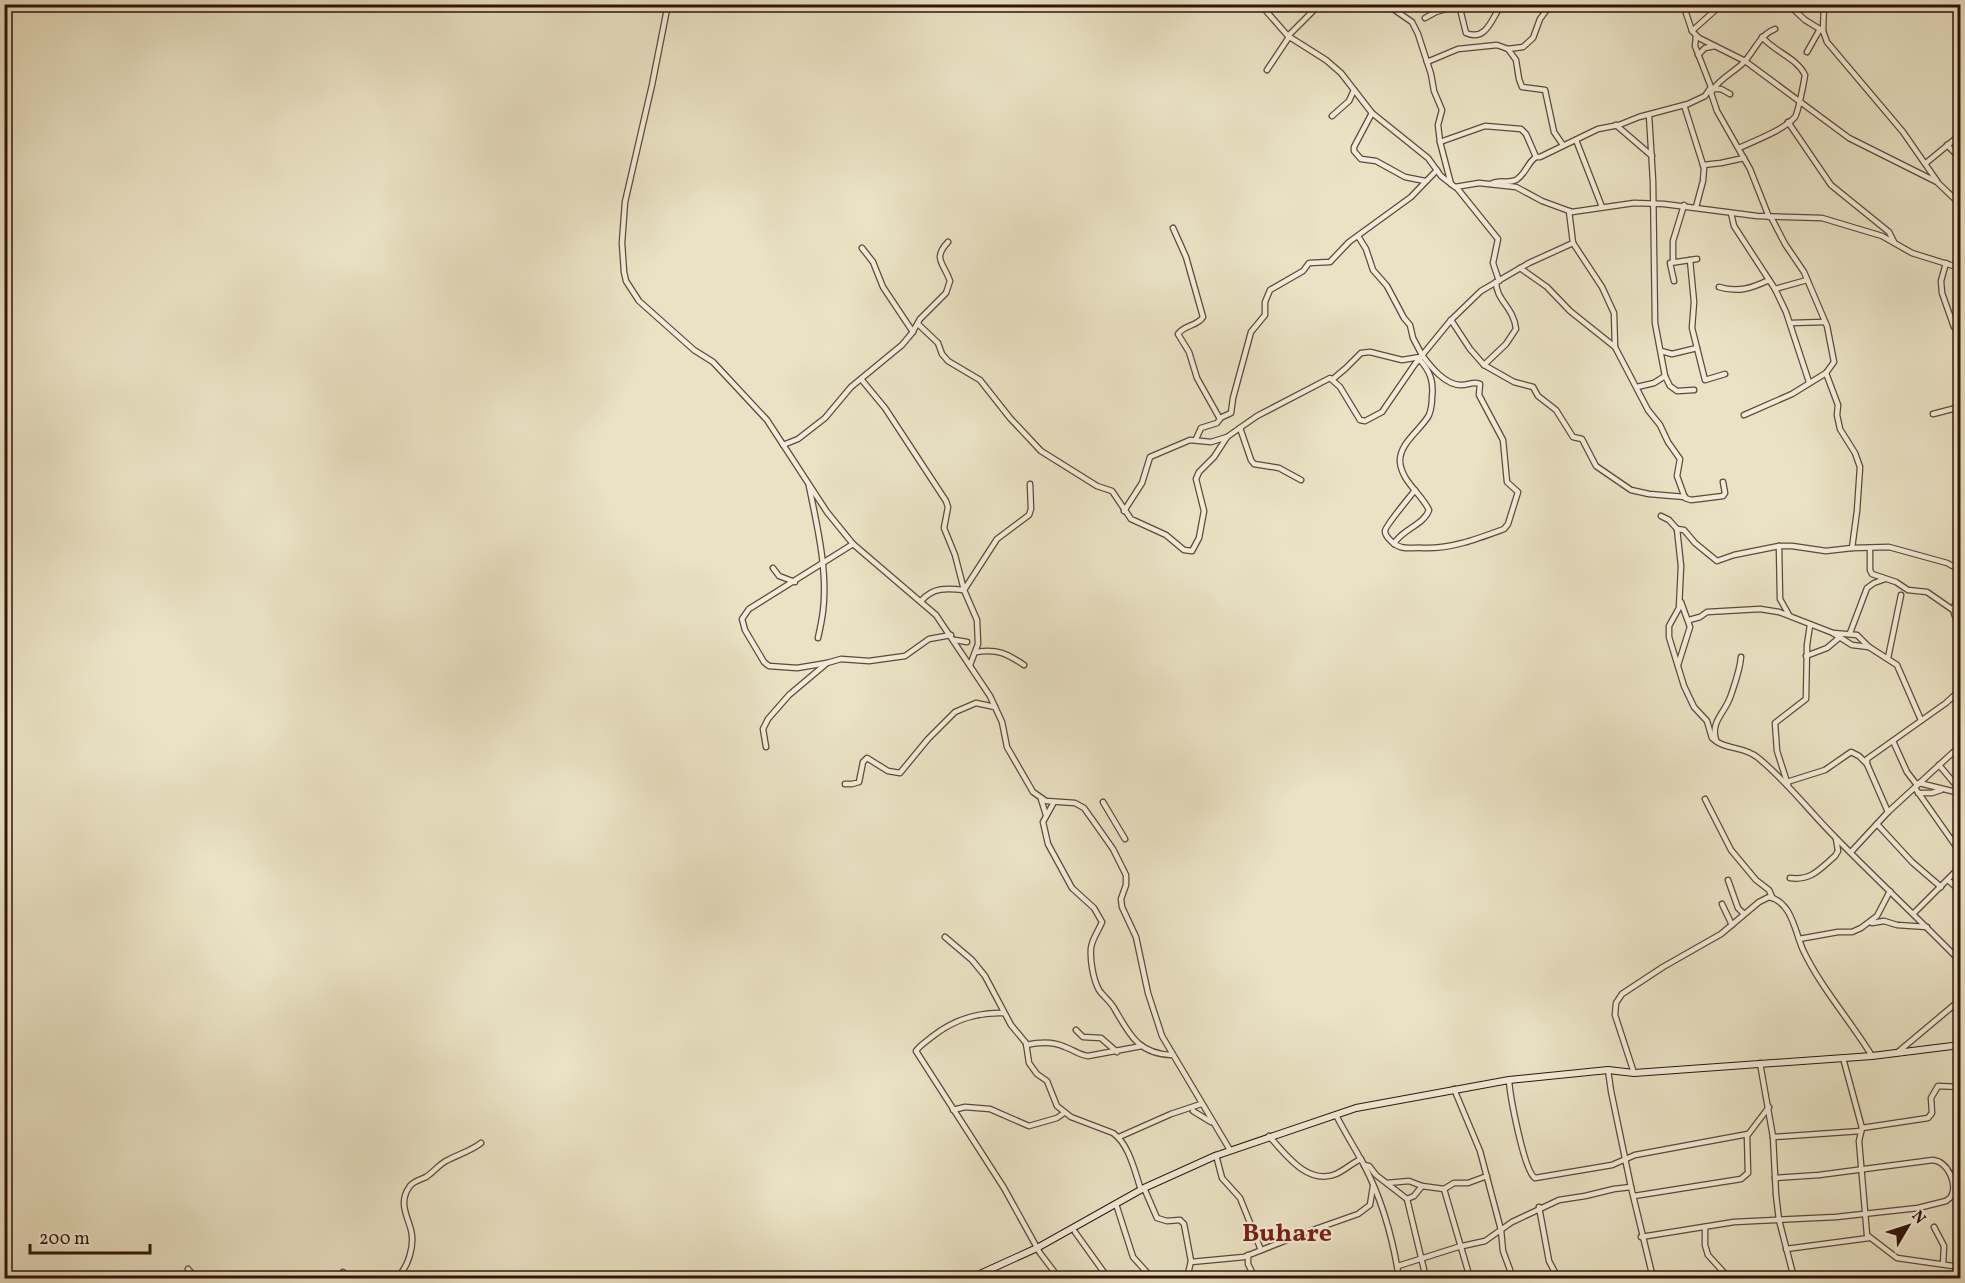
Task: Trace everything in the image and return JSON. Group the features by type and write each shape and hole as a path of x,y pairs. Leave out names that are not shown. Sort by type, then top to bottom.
{"main road":[{"path":"971,1278 1037,1248 1143,1189 1216,1155 1363,1107 1509,1080 1608,1070 1634,1073 1872,1056 1960,1045"}],"street":[{"path":"668,4 625,202 622,231 624,272 629,287 639,301 668,328 713,362 767,420 827,512 853,544 936,615 953,638 995,707 1002,722 1010,753 1030,787 1041,799 1046,815"},
{"path":"1260,4 1289,36 1326,60 1346,78 1372,113 1428,158 1437,170 1457,188 1498,239 1493,264 1498,282 1498,293 1512,313 1516,330 1506,344 1484,365"},
{"path":"1309,4 1313,9"},
{"path":"1267,70 1289,36 1320,4"},
{"path":"1386,4 1415,26 1434,91 1442,110 1438,125 1440,142 1451,184"},
{"path":"1425,18 1436,12 1463,5 1484,4"},
{"path":"1463,5 1466,33 1478,35 1485,31 1502,4"},
{"path":"1427,62 1458,49 1497,45 1508,49 1523,47 1536,34 1542,15 1551,4"},
{"path":"1683,4 1694,33 1698,55 1711,85 1717,111 1739,148 1770,217 1785,244 1802,267 1825,322 1834,362 1826,373 1792,394 1744,415"},
{"path":"1694,33 1722,4"},
{"path":"1784,4 1822,30"},
{"path":"1824,4 1822,30 1827,42 1903,132 1937,182 1960,204"},
{"path":"1490,184 1497,181 1511,182 1519,178 1536,157 1545,156 1598,129 1684,105 1701,98 1745,61 1762,37 1775,29"},
{"path":"1807,52 1822,30"},
{"path":"1694,33 1745,61 1849,138 1937,182"},
{"path":"1739,148 1796,116 1805,75 1801,68 1770,46 1762,37"},
{"path":"1698,55 1705,48 1718,46"},
{"path":"1508,49 1516,60 1522,87 1545,90 1554,132 1563,145"},
{"path":"1711,91 1721,89 1730,94"},
{"path":"1332,116 1350,102 1354,90"},
{"path":"1684,105 1703,165 1703,181 1696,207"},
{"path":"1372,113 1354,147 1355,153 1363,160 1376,161 1405,177 1425,181"},
{"path":"1649,115 1652,156 1655,323 1665,376 1674,390 1694,390"},
{"path":"1788,122 1832,185 1889,232 1894,242"},
{"path":"1616,125 1652,156"},
{"path":"1440,142 1483,126 1516,129 1526,134 1536,157"},
{"path":"1926,163 1960,135"},
{"path":"1576,140 1602,207"},
{"path":"1947,145 1960,158"},
{"path":"1703,165 1721,164 1744,158"},
{"path":"1196,439 1201,428 1217,423 1220,418 1231,413 1251,332 1264,315 1265,302 1271,289 1303,271 1309,263 1330,262 1344,246 1411,197 1437,170"},
{"path":"1457,188 1479,183 1520,188 1542,201 1569,211 1634,203 1653,203 1770,217 1822,218 1878,235 1912,253 1960,268"},
{"path":"1674,281 1670,266 1673,262 1673,241 1684,206"},
{"path":"1569,211 1573,243 1602,287 1614,313 1615,347"},
{"path":"1731,213 1734,226 1775,289 1791,323 1809,382"},
{"path":"1173,228 1186,257 1203,317 1199,322 1182,329 1178,334 1189,352 1197,378 1220,418"},
{"path":"1358,236 1366,249 1373,270 1387,286 1410,325 1413,338 1429,371 1433,387 1430,413 1409,440 1400,459 1407,480 1428,507 1428,514 1398,538 1394,544"},
{"path":"783,445 798,439 825,418 841,397 893,354 946,293 949,277 939,257 948,242"},
{"path":"1333,379 1346,395 1358,418 1365,421 1382,411 1421,356 1451,320 1481,291 1520,268 1573,243"},
{"path":"862,248 873,262 883,287 913,332"},
{"path":"1673,262 1696,259"},
{"path":"1690,260 1694,302 1692,328 1705,380 1725,374"},
{"path":"1946,263 1941,281 1942,293 1954,327 1960,333"},
{"path":"1520,268 1547,287 1570,311 1615,347 1648,410 1660,425 1680,459 1677,476 1685,497"},
{"path":"1719,287 1742,291 1769,280"},
{"path":"1775,289 1807,280"},
{"path":"1451,320 1470,349 1484,365 1514,382 1533,387 1538,396 1556,410 1573,437 1582,439 1591,452 1594,464 1632,491 1685,497 1691,500 1724,496 1723,482"},
{"path":"1791,323 1825,322"},
{"path":"918,324 938,343 942,354 948,361 981,380 1010,418 1038,448 1091,483 1112,491 1124,511 1134,521 1168,536 1181,548 1193,550 1198,540 1204,515 1196,479 1227,437"},
{"path":"1661,351 1672,354 1697,348"},
{"path":"1124,511 1144,480 1150,457 1190,440 1211,442 1227,437 1257,416 1328,379 1333,379 1361,352 1402,360 1421,356"},
{"path":"1415,490 1397,515 1387,524 1386,534 1394,544 1407,549 1433,549 1456,545 1504,529 1508,524 1518,492 1507,482 1503,440 1479,395 1480,384 1476,382 1461,385 1447,381 1421,356"},
{"path":"1826,373 1838,405 1837,415 1840,429 1855,453 1860,467 1857,519 1852,548"},
{"path":"1637,387 1654,383 1665,376"},
{"path":"861,379 885,408 944,496 948,507 944,528 955,555 964,590 975,614 978,638 976,652 970,665"},
{"path":"1933,414 1960,407"},
{"path":"1240,428 1254,464 1279,468 1301,480"},
{"path":"809,484 822,563 824,610 818,638"},
{"path":"964,590 997,539 1029,515 1031,509 1030,484"},
{"path":"1661,516 1669,520 1677,529 1681,566 1679,608 1669,626 1669,638 1689,697 1694,707 1707,721 1711,736 1717,743 1757,756 1788,785 1836,839 1960,961"},
{"path":"1677,529 1684,530 1695,543 1717,561 1743,552 1779,546 1826,551 1852,548 1899,549 1947,563 1960,570"},
{"path":"853,544 746,611 742,624 764,662 769,666 797,668 841,658 869,661 905,656 929,639 953,638 967,642"},
{"path":"1779,546 1780,599 1789,615"},
{"path":"1870,548 1871,572 1875,575 1886,578 1908,590 1927,592 1953,610"},
{"path":"773,568 779,576 795,582"},
{"path":"1850,633 1867,588 1886,578"},
{"path":"921,601 934,590 951,588 964,590"},
{"path":"1960,592 1953,610 1955,618 1960,623"},
{"path":"1888,658 1900,595"},
{"path":"1678,666 1690,631 1689,620 1679,600"},
{"path":"1689,620 1707,612 1768,610 1789,615 1833,633 1852,645 1869,647"},
{"path":"1788,785 1777,751 1775,723 1806,699 1806,656 1810,625"},
{"path":"1833,633 1850,633 1861,638 1869,647 1897,665 1921,720"},
{"path":"1806,656 1827,648 1840,637"},
{"path":"976,652 999,651 1024,664"},
{"path":"1717,743 1714,725 1731,695 1740,669 1741,657"},
{"path":"766,747 764,729 768,719 789,695 827,663"},
{"path":"1867,764 1869,756 1960,691"},
{"path":"844,784 859,782 863,762 867,758 888,771 900,773 928,739 955,712 976,703 995,707"},
{"path":"1893,741 1907,772 1960,852"},
{"path":"1851,852 1888,812 1918,787 1960,746"},
{"path":"1788,785 1825,770 1851,752 1867,764 1888,812"},
{"path":"1939,765 1960,792"},
{"path":"1918,787 1960,792"},
{"path":"1918,787 1932,793 1941,790"},
{"path":"1041,799 1076,803 1083,808 1113,849 1126,875 1122,907 1138,943 1148,993 1157,1023 1165,1042 1230,1150"},
{"path":"1706,799 1731,850 1756,880 1769,890 1772,897 1788,912 1818,977 1872,1056"},
{"path":"1103,801 1125,839"},
{"path":"1054,802 1043,822 1057,864 1076,893 1088,901 1101,917 1101,926 1091,948 1099,990 1113,1006 1137,1043 1159,1053 1173,1055"},
{"path":"1877,824 1912,862 1941,887"},
{"path":"1790,878 1807,878 1830,860 1838,853 1836,839"},
{"path":"1914,914 1960,867"},
{"path":"1728,880 1738,908 1744,914"},
{"path":"1948,880 1960,891"},
{"path":"1799,939 1838,932 1852,932 1870,923 1878,916 1890,891"},
{"path":"1634,1073 1615,1015 1617,999 1636,984 1721,934 1759,902 1772,897"},
{"path":"1722,904 1732,925"},
{"path":"1870,923 1884,921 1898,925 1927,927"},
{"path":"945,937 978,967 990,984 1004,1013 1026,1045 1033,1071 1047,1081 1054,1100 1064,1113 1113,1132 1119,1137 1156,1218 1167,1221 1180,1220 1184,1224 1191,1262 1187,1278"},
{"path":"1898,1052 1960,1000 1957,1026 1960,1045"},
{"path":"1004,1013 978,1014 952,1023 916,1049 916,1053 1005,1190 1037,1248 1059,1278"},
{"path":"1076,1030 1083,1037 1101,1038 1118,1052"},
{"path":"1026,1045 1041,1042 1058,1044 1082,1056 1118,1052 1143,1046"},
{"path":"1843,1058 1861,1130 1859,1141 1864,1213 1869,1238 1897,1258 1960,1267"},
{"path":"1761,1063 1773,1137 1779,1220 1793,1277 1787,1278"},
{"path":"1608,1070 1641,1237 1652,1277 1644,1278"},
{"path":"1509,1080 1529,1171 1533,1176 1541,1178 1600,1168 1641,1153 1748,1134"},
{"path":"1773,1137 1861,1130 1928,1118 1932,1113 1931,1098 1938,1086 1960,1087"},
{"path":"1454,1089 1480,1151 1501,1230 1503,1251 1513,1278"},
{"path":"1119,1137 1171,1114 1201,1104"},
{"path":"953,1110 966,1107 990,1109 1029,1126 1057,1118 1064,1113"},
{"path":"1634,1196 1741,1179 1748,1173 1746,1140 1748,1134 1769,1107"},
{"path":"1193,1111 1216,1127"},
{"path":"1336,1115 1373,1186 1394,1242 1400,1278"},
{"path":"1269,1136 1291,1161 1312,1175 1333,1175 1360,1159"},
{"path":"397,1278 403,1272 410,1253 411,1232 404,1209 408,1188 441,1164 466,1153 481,1143"},
{"path":"1216,1155 1222,1178 1239,1196 1262,1250"},
{"path":"1641,1237 1734,1222 1836,1217 1932,1206 1949,1200 1954,1190 1946,1167 1938,1161 1775,1178"},
{"path":"1364,1165 1370,1167 1407,1199 1426,1278"},
{"path":"1387,1183 1409,1181 1422,1186 1444,1189 1456,1182 1468,1183 1487,1176"},
{"path":"1191,1262 1248,1256 1362,1212 1370,1205 1373,1186"},
{"path":"1407,1199 1414,1196 1422,1186"},
{"path":"1398,1266 1489,1239 1539,1208 1563,1198 1571,1199 1631,1187"},
{"path":"1444,1189 1470,1278"},
{"path":"1116,1204 1132,1257 1152,1278"},
{"path":"1539,1208 1549,1261 1558,1278"},
{"path":"1705,1227 1705,1245 1708,1255 1729,1278"},
{"path":"1934,1227 1944,1246 1943,1264"},
{"path":"1075,1232 1108,1278"},
{"path":"1786,1249 1869,1238"},
{"path":"1248,1256 1248,1264 1255,1278"},
{"path":"188,1269 196,1278"}],"district":[{"name":"Buhare","path":"1287,1234"}]}
